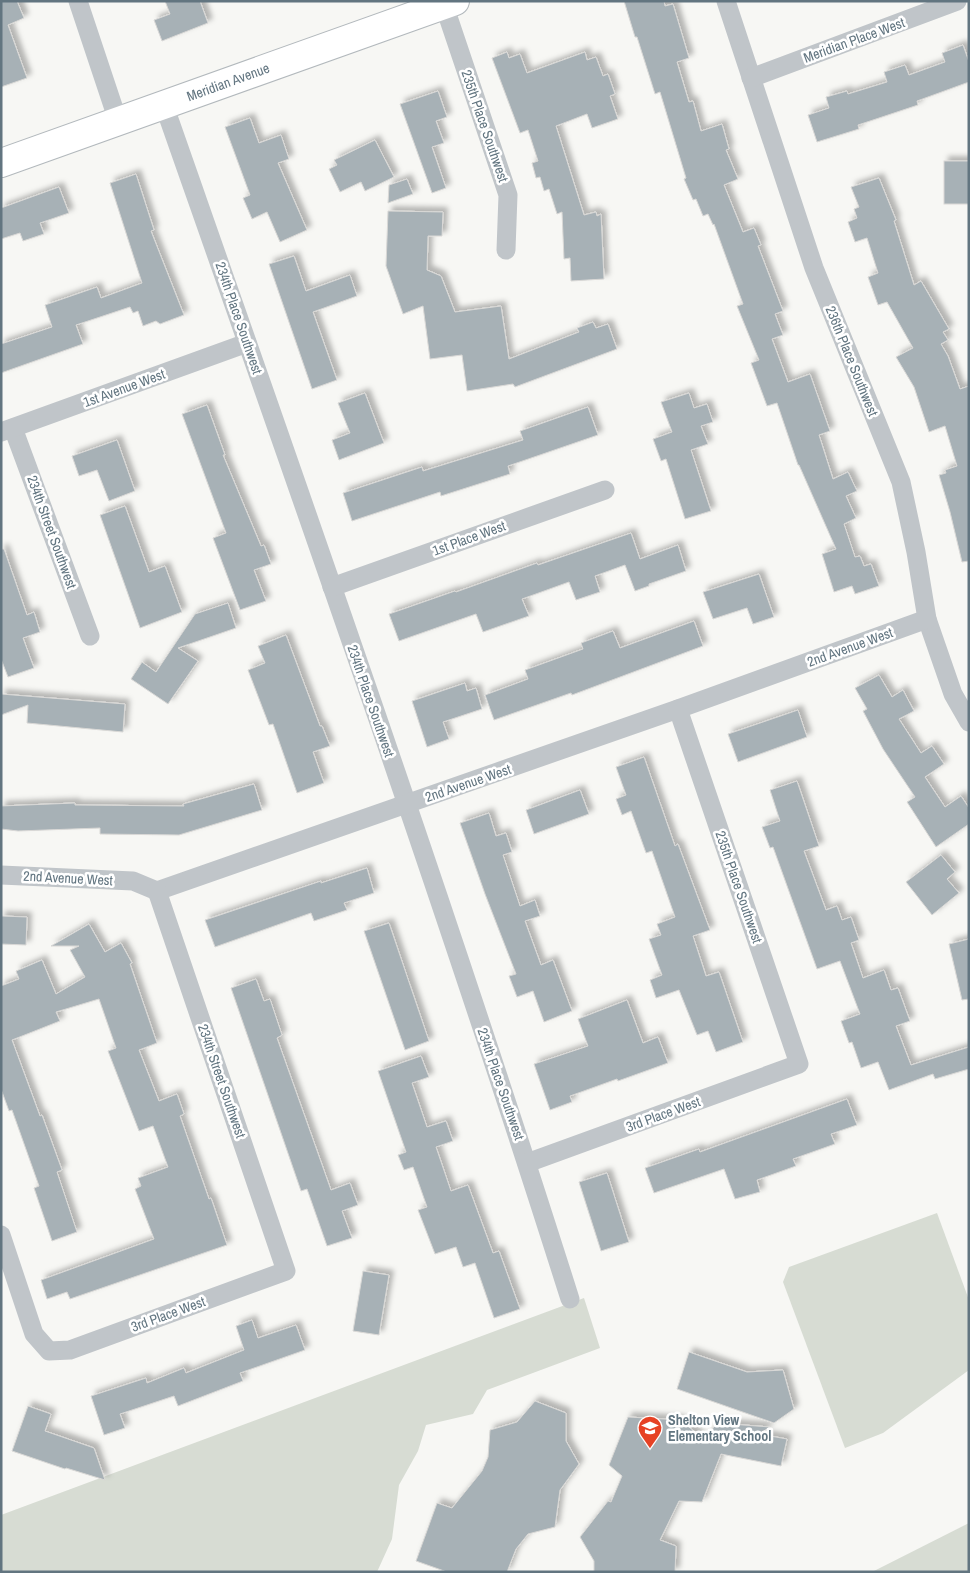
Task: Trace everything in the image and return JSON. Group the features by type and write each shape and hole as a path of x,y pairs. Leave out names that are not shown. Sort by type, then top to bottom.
{"main road":[{"name":"Meridian Avenue","path":"1,163 450,3"}],"street":[{"path":"78,1 118,121"},
{"name":"236th Place Southwest","path":"726,1 814,268 901,482 916,552 927,619 953,694 969,722"},
{"name":"Meridian Place West","path":"751,78 956,1"},
{"name":"235th Place Southwest","path":"450,3 508,195 506,250"},
{"name":"234th Place Southwest","path":"164,105 332,586 527,1163 570,1299"},
{"name":"1st Avenue West","path":"7,430 247,343"},
{"name":"234th Street Southwest","path":"7,430 90,636"},
{"name":"1st Place West","path":"332,586 605,490"},
{"name":"2nd Avenue West","path":"1,875 134,881 157,891 678,709 927,619"},
{"name":"235th Place Southwest","path":"678,709 799,1064"},
{"name":"234th Street Southwest","path":"157,891 286,1271"},
{"name":"3rd Place West","path":"527,1163 799,1064"},
{"name":"3rd Place West","path":"1,1235 34,1334 49,1351 70,1350 286,1271"}],"shaded area":[{"path":"937,1213 969,1300 969,1370 883,1433 845,1448 783,1282 789,1267"},
{"path":"584,1298 600,1348 487,1390 473,1414 426,1425 418,1451 399,1485 392,1539 377,1572 1,1572 1,1515"},
{"path":"969,1523 969,1572 872,1572"}],"building":[{"path":"1,1 17,1 24,18 8,25 27,78 1,87"},
{"path":"165,1 200,1 208,23 162,41 154,20 170,14"},
{"path":"624,1 664,1 665,6 673,4 689,58 677,62 689,102 693,101 701,131 722,124 729,149 726,150 738,179 724,185 743,232 754,228 761,245 758,246 783,311 775,314 783,335 772,339 788,382 810,374 830,431 819,435 833,479 848,472 857,491 846,496 856,518 844,524 855,557 860,556 864,566 871,564 879,586 855,594 852,586 834,592 822,554 836,549 798,465 777,403 767,406 751,363 759,360 737,306 743,304 714,224 708,214 703,216 696,199 693,200 684,179 686,178 660,92 655,94"},
{"path":"963,45 969,62 969,82 917,101 918,105 858,125 859,129 817,142 808,115 829,108 826,97 847,91 848,94 887,82 884,72 905,65 909,75 945,62 942,53"},
{"path":"507,52 509,58 520,54 527,73 585,52 587,60 596,57 603,76 608,74 615,94 610,96 618,119 592,128 587,114 556,126 584,215 596,212 597,216 601,214 604,279 571,281 570,258 564,259 562,212 557,214 549,189 544,191 540,177 536,178 532,163 538,161 528,130 520,133 492,58"},
{"path":"438,91 447,117 436,121 444,143 432,147 446,188 432,193 400,104"},
{"path":"250,118 259,143 281,135 289,159 278,163 307,230 280,242 267,212 252,219 243,198 250,195 225,127"},
{"path":"375,140 394,177 365,191 361,182 340,192 329,169 337,165 334,160"},
{"path":"944,161 969,161 969,204 944,204"},
{"path":"136,174 154,230 151,231 184,315 160,324 156,321 143,326 138,311 133,313 130,307 76,325 83,344 1,373 1,344 52,327 45,305 97,287 101,298 142,283 110,183"},
{"path":"879,178 896,220 894,221 914,285 921,281 949,329 943,332 948,340 941,344 948,356 960,389 969,386 969,561 962,562 939,475 946,473 945,470 957,466 945,426 929,432 914,387 896,357 913,348 887,302 878,305 868,277 878,273 867,238 855,242 848,222 857,218 854,209 859,207 851,187"},
{"path":"407,179 413,194 388,203 389,185"},
{"path":"59,187 69,213 40,223 44,234 23,241 20,233 1,239 1,208"},
{"path":"388,211 443,212 442,236 428,236 427,270 441,276 455,312 501,306 509,359 579,332 577,328 593,322 596,328 608,324 617,349 515,387 513,384 467,391 462,355 430,359 423,306 403,314 386,266"},
{"path":"294,256 306,291 350,275 357,296 313,312 337,380 312,389 269,264"},
{"path":"365,393 384,443 339,460 332,440 350,433 338,403"},
{"path":"689,393 694,408 707,404 713,422 701,426 708,444 691,450 711,511 685,519 666,459 661,461 653,439 672,432 661,402"},
{"path":"207,405 225,455 223,455 261,546 264,545 271,564 254,570 266,601 240,610 213,538 226,533 182,414"},
{"path":"588,407 598,435 508,466 510,474 441,496 440,492 352,521 343,493 422,467 423,471 523,440 520,431"},
{"path":"117,440 135,491 109,501 97,470 79,476 72,456"},
{"path":"125,506 149,572 165,566 182,612 140,628 100,515"},
{"path":"631,533 640,559 678,545 686,571 635,591 625,565 595,576 600,592 576,600 569,582 522,599 529,616 483,632 476,614 399,641 389,614"},
{"path":"1,549 4,549 27,615 34,612 40,632 23,638 34,668 8,677 1,659"},
{"path":"759,574 774,617 753,624 747,608 713,619 703,592"},
{"path":"228,603 236,628 178,648 198,661 168,704 131,679 142,662 156,672 195,614"},
{"path":"694,621 703,646 572,695 571,693 494,720 485,695 528,679 525,670 583,649 581,643 613,631 620,648"},
{"path":"286,635 320,726 322,726 330,746 313,752 324,783 297,793 273,724 269,725 248,670 265,663 258,646"},
{"path":"879,675 892,697 903,690 914,711 899,719 921,753 932,746 944,764 925,777 945,807 961,796 969,808 969,824 936,847 907,802 915,797 883,749 863,711 867,709 855,688"},
{"path":"465,683 467,691 476,688 482,709 443,722 449,739 427,747 412,701"},
{"path":"1,694 125,704 123,732 27,723 28,705 1,715"},
{"path":"798,710 807,737 738,762 728,734"},
{"path":"644,757 675,846 678,844 710,930 693,936 706,976 719,972 743,1042 716,1052 708,1031 697,1035 679,990 656,998 650,980 662,975 649,939 661,935 657,924 675,917 652,851 646,853 631,811 622,815 616,799 626,795 616,767"},
{"path":"797,781 819,846 804,851 826,910 837,906 842,920 851,917 859,940 851,943 863,978 884,970 891,990 898,988 910,1021 896,1026 911,1065 969,1047 969,1069 935,1079 933,1074 889,1090 878,1062 861,1068 852,1042 849,1043 841,1021 860,1014 840,961 817,969 773,847 770,848 762,827 780,821 770,790"},
{"path":"254,784 262,810 179,835 100,834 100,828 18,831 1,829 1,806 75,803 75,805 184,806 183,804"},
{"path":"580,790 589,814 534,834 526,810"},
{"path":"489,813 496,836 506,833 512,852 503,855 520,906 535,900 540,916 525,921 541,965 553,960 572,1011 544,1022 533,991 517,997 509,976 516,974 460,823"},
{"path":"941,855 955,872 947,879 959,893 932,915 906,882"},
{"path":"367,868 374,893 344,903 347,910 314,921 311,913 215,947 205,920 321,881 321,883"},
{"path":"1,916 27,917 26,945 1,944"},
{"path":"389,923 429,1041 405,1050 364,931"},
{"path":"89,924 105,952 121,943 132,963 130,964 157,1043 139,1050 159,1101 177,1094 184,1114 180,1116 227,1245 70,1299 67,1292 47,1299 41,1280 154,1239 135,1189 141,1186 138,1178 168,1167 153,1126 139,1131 108,1051 116,1048 99,999 56,1012 60,1021 12,1040 62,1170 57,1172 77,1232 52,1241 34,1188 39,1186 12,1110 9,1111 1,1089 1,986 19,979 16,971 42,960 56,994 85,977 70,950 79,946 51,946"},
{"path":"969,939 969,999 962,1000 949,944"},
{"path":"256,979 264,1001 270,999 282,1035 277,1038 331,1190 350,1183 358,1205 342,1211 352,1238 327,1246 307,1189 301,1191 231,988"},
{"path":"627,1000 643,1043 658,1037 668,1063 570,1096 572,1102 550,1110 534,1064 588,1046 578,1019"},
{"path":"421,1056 429,1077 412,1083 427,1127 446,1121 453,1141 436,1147 451,1191 468,1185 493,1253 499,1251 520,1309 494,1318 475,1263 463,1267 456,1247 435,1254 418,1210 427,1207 413,1167 404,1170 398,1155 406,1152 378,1071"},
{"path":"847,1099 857,1125 831,1134 835,1144 793,1159 796,1166 757,1180 760,1192 735,1199 724,1169 654,1193 645,1168 699,1149 700,1152"},
{"path":"607,1173 629,1242 601,1251 579,1182"},
{"path":"363,1271 389,1275 379,1335 353,1331"},
{"path":"252,1320 258,1338 296,1325 305,1350 240,1373 243,1381 178,1406 174,1396 120,1414 125,1428 104,1435 91,1396 146,1378 147,1383 184,1368 186,1373 244,1350 236,1326"},
{"path":"689,1352 747,1372 783,1370 794,1409 774,1423 677,1389"},
{"path":"535,1401 566,1413 566,1441 579,1464 560,1490 555,1527 528,1534 516,1549 507,1572 447,1572 416,1561 437,1503 452,1508 482,1471 488,1457 490,1430 517,1422"},
{"path":"28,1406 51,1414 45,1431 94,1448 105,1480 12,1451"},
{"path":"628,1417 681,1420 704,1440 717,1423 770,1427 759,1434 787,1439 781,1466 721,1454 702,1502 679,1501 660,1540 676,1546 675,1572 594,1572 594,1561 580,1537 608,1501 611,1502 622,1476 609,1465"}],"place":[{"name":"Shelton View Elementary School","path":"650,1449"}]}
